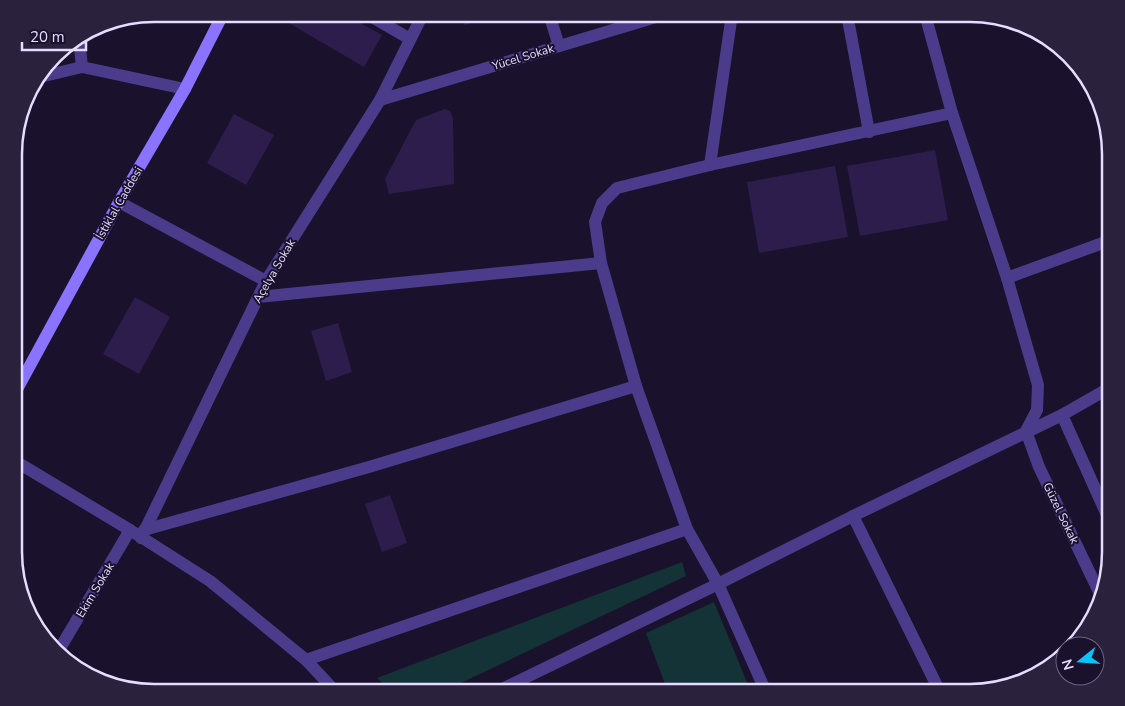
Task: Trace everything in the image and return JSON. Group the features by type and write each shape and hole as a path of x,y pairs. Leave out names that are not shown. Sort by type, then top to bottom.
{"main road":[{"name":"İstiklal Caddesi","path":"22,380 119,202 185,89 220,22"}],"street":[{"path":"381,22 410,39"},
{"name":"Açelya Sokak","path":"143,534 266,281 380,100 419,22"},
{"path":"552,22 559,46"},
{"name":"Yücel Sokak","path":"380,100 639,22"},
{"path":"710,164 731,22"},
{"path":"848,22 869,132"},
{"path":"927,22 952,113 1007,278 1038,385 1037,410 1026,431"},
{"path":"80,46 82,67"},
{"path":"50,75 82,67 185,89"},
{"path":"762,683 718,584 687,529 636,386 601,263 595,222 602,203 617,188 710,164 952,113"},
{"path":"119,202 266,281"},
{"path":"1007,278 1102,243"},
{"path":"258,297 601,263"},
{"path":"143,534 636,386"},
{"path":"513,684 1062,414 1102,391"},
{"path":"1062,414 1102,504"},
{"name":"Güzel Sokak","path":"1026,431 1039,467 1097,588"},
{"path":"22,465 130,530 143,534 210,582 306,660 328,684"},
{"path":"853,516 936,683"},
{"path":"306,660 687,529"},
{"name":"Ekim Sokak","path":"62,645 130,530"}],"green space":[{"path":"682,562 686,576 460,684 383,684 377,678"},
{"path":"714,602 747,683 665,683 646,633"}],"building":[{"path":"287,22 358,22 382,35 364,67"},
{"path":"445,109 450,111 453,118 454,184 389,194 385,179 416,120"},
{"path":"234,114 274,135 246,185 207,163"},
{"path":"935,150 948,220 860,236 847,166"},
{"path":"835,166 848,237 759,253 747,182"},
{"path":"135,297 170,317 139,374 103,354"},
{"path":"338,323 352,372 326,381 311,331"},
{"path":"390,495 407,543 382,552 365,504"}]}
